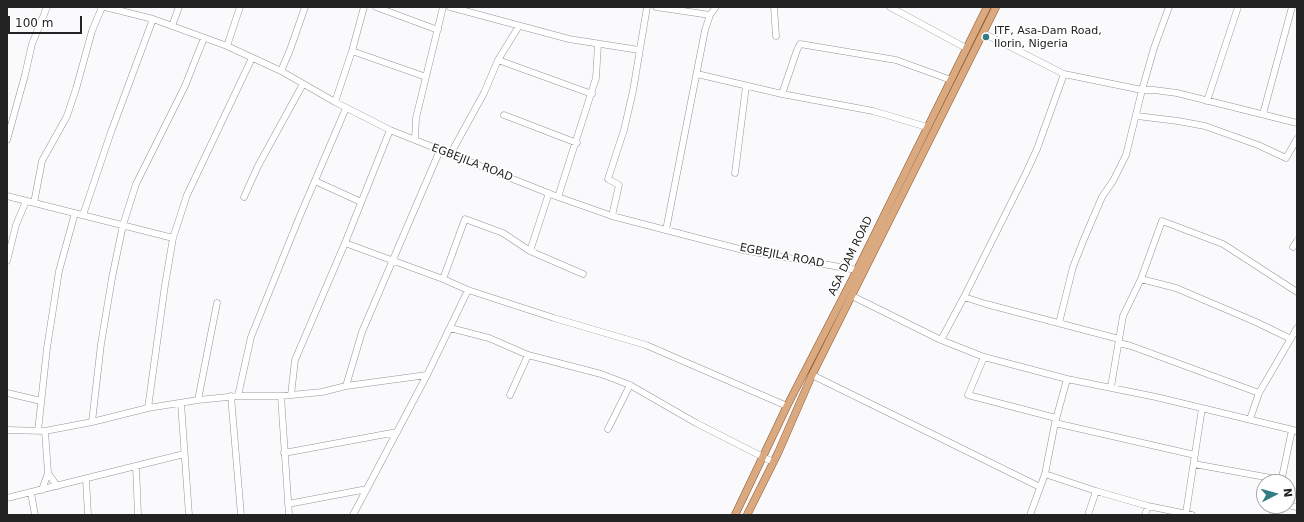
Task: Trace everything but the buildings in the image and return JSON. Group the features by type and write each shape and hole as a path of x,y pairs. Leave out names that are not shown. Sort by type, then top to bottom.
{"main road":[{"name":"ASA DAM ROAD","path":"735,515 987,7"},
{"name":"ASA DAM ROAD","path":"747,515 773,462 812,375 996,7"}],"street":[{"path":"7,140 32,44 47,7"},
{"path":"34,203 42,161 67,116 92,31 103,7"},
{"name":"EGBEJILA ROAD","path":"103,7 153,20 227,46 281,71 334,102 390,130 558,197 612,216 743,250 857,270"},
{"path":"172,26 178,7"},
{"path":"227,46 240,7"},
{"path":"281,71 305,7"},
{"path":"334,102 352,51 364,7"},
{"path":"376,7 438,30"},
{"path":"415,140 416,118 443,7"},
{"path":"450,7 569,39 639,50"},
{"path":"612,216 619,185 608,179 624,130 647,7"},
{"path":"656,7 710,15"},
{"path":"666,230 705,30 710,15 716,7"},
{"path":"774,7 776,36"},
{"path":"890,7 900,9 966,48"},
{"path":"1059,323 1074,267 1084,238 1102,196 1113,181 1126,156 1154,48 1169,7"},
{"path":"1207,101 1238,7"},
{"path":"1263,114 1292,7"},
{"path":"83,215 111,132 153,20"},
{"path":"451,154 484,93 498,60 519,26"},
{"path":"983,33 1064,74 1142,90 1154,90 1177,94 1297,123"},
{"path":"92,422 101,344 123,225 136,184 185,86 204,38"},
{"path":"558,197 592,94 596,78 598,44"},
{"path":"782,94 800,44 896,60 951,80"},
{"path":"352,51 426,77"},
{"path":"148,408 173,238 186,195 252,58"},
{"path":"498,60 592,94"},
{"path":"697,74 782,94 874,110 927,127"},
{"path":"941,340 1038,149 1064,74"},
{"path":"244,197 258,166 303,84"},
{"path":"736,173 746,86"},
{"path":"238,396 251,337 346,108"},
{"path":"504,115 576,143"},
{"path":"1136,116 1205,126 1258,145 1286,158 1297,139"},
{"path":"291,395 295,360 362,202 390,130"},
{"path":"346,386 362,332 440,150"},
{"path":"315,181 362,202"},
{"path":"530,251 549,193"},
{"path":"7,196 173,238"},
{"path":"7,261 16,226 26,201"},
{"path":"38,431 47,348 59,271 75,213"},
{"path":"443,278 465,219 504,233 530,251 583,274"},
{"path":"1111,387 1123,316 1141,279 1162,221 1223,244 1297,292"},
{"path":"1293,247 1297,241"},
{"path":"345,243 443,278 468,290 554,318 646,345 788,406"},
{"path":"1141,279 1176,288 1256,322 1291,339"},
{"path":"353,515 427,374 468,290"},
{"path":"852,296 941,340 984,358 1067,379 1111,387 1250,419 1295,431 1284,474"},
{"path":"964,297 1119,341 1259,393"},
{"path":"198,400 217,303"},
{"path":"450,328 489,338 528,355 602,374 630,385 696,423 773,462"},
{"path":"1250,419 1259,393 1297,328"},
{"path":"510,395 528,355"},
{"path":"984,358 968,396 1195,455"},
{"path":"7,430 45,431 92,422 148,408 198,400 231,396 280,396 322,392 346,386 427,374"},
{"path":"812,375 1040,487"},
{"path":"1030,515 1045,474 1056,420 1067,379"},
{"path":"608,430 630,385"},
{"path":"7,393 41,401"},
{"path":"231,396 241,515"},
{"path":"280,396 289,515"},
{"path":"181,403 189,515"},
{"path":"1045,474 1148,506 1189,514 1195,455 1202,408"},
{"path":"42,490 48,473 45,431"},
{"path":"284,453 397,432"},
{"path":"7,498 184,454"},
{"path":"1194,464 1256,476"},
{"path":"136,466 138,515"},
{"path":"48,473 57,486"},
{"path":"86,479 88,515"},
{"path":"288,504 367,489"},
{"path":"1088,515 1096,491"},
{"path":"31,493 35,515"},
{"path":"1145,515 1148,506"}],"place":[{"name":"ITF, Asa-Dam Road, Ilorin, Nigeria","path":"986,37"}]}
